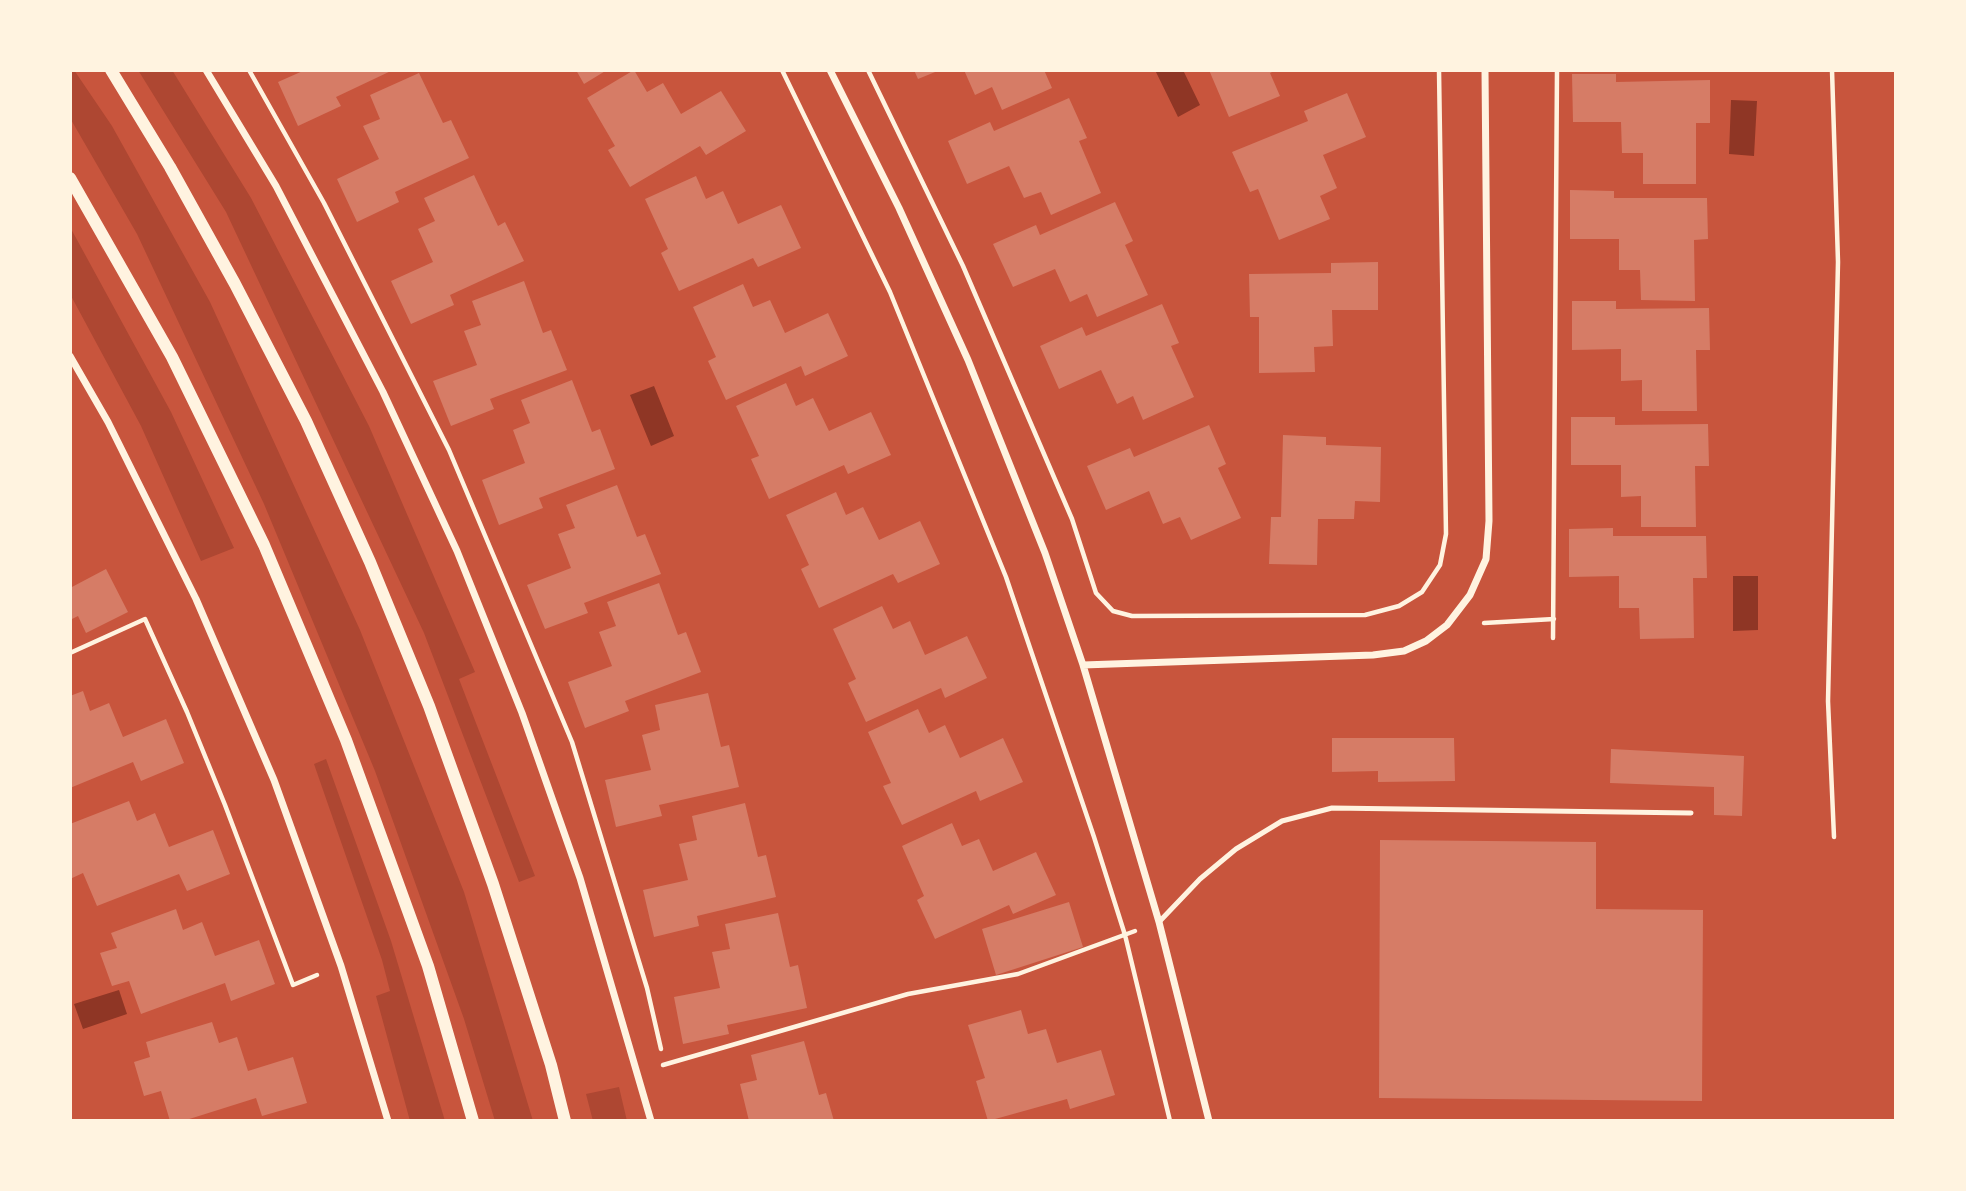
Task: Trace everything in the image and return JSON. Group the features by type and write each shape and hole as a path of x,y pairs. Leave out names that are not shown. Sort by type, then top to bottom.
{"street":[{"path":"111,70 170,167 235,284 306,421 370,562 429,706 493,884 551,1065 565,1121"},
{"path":"206,70 276,186 377,380 457,551 522,713 576,865 651,1121"},
{"path":"831,70 899,208 968,360 1045,553 1083,665 1158,922 1209,1121"},
{"path":"1083,665 1373,655 1404,651 1426,641 1447,625 1470,595 1486,559 1489,521 1485,70"},
{"path":"70,178 172,357 264,545 346,740 410,916 428,966 473,1121"},
{"path":"70,356 108,422 197,599 274,780 341,966 388,1121"}],"lane":[{"path":"1158,922 1200,879 1236,849 1282,821 1332,808 1691,813"}],"path":[{"path":"782,70 890,292 1006,577 1125,935 1170,1121"},
{"path":"868,70 974,292 1072,519 1096,593 1113,611 1132,616 1364,615 1399,606 1422,592 1440,565 1446,534 1439,70"},
{"path":"1553,638 1557,70"},
{"path":"1832,70 1838,262 1828,701 1834,837"},
{"path":"70,653 145,619 221,793 293,985 341,966"},
{"path":"638,1072 908,993 1018,974 1158,922"}],"shaded area":[{"path":"70,70 74,70 112,126 210,302 360,630 464,892 533,1121 495,1121 464,1019 375,771 264,504 137,234 70,118"},
{"path":"138,70 172,70 251,198 369,426 475,672 459,679 535,876 519,882 424,633 226,212"},
{"path":"1155,70 1183,70 1200,105 1178,117"},
{"path":"1731,100 1757,101 1754,156 1729,154"},
{"path":"70,227 171,412 234,548 201,561 141,426 70,294"},
{"path":"654,386 674,436 651,446 630,395"},
{"path":"1733,576 1758,576 1758,630 1733,631"},
{"path":"326,759 391,941 445,1121 410,1121 376,996 390,991 382,960 314,764"},
{"path":"119,990 127,1014 83,1029 74,1004"},
{"path":"619,1087 627,1121 593,1121 586,1094"}],"building":[{"path":"305,70 393,70 336,97 341,106 298,126 278,82"},
{"path":"576,70 607,70 584,84"},
{"path":"634,70 647,92 663,83 681,114 721,91 746,131 706,155 700,146 630,187 608,150 615,146 587,98"},
{"path":"914,70 940,70 918,79"},
{"path":"964,70 1044,70 1052,88 1002,110 992,87 975,95"},
{"path":"1209,70 1276,70 1270,73 1280,96 1229,117"},
{"path":"419,73 443,123 451,120 469,158 395,192 399,202 357,222 337,179 379,159 363,126 380,119 370,95"},
{"path":"1572,74 1616,74 1616,82 1710,80 1710,123 1696,123 1696,184 1643,184 1643,153 1622,153 1621,122 1573,122"},
{"path":"1347,93 1366,137 1323,155 1337,188 1320,196 1330,219 1279,240 1258,189 1250,192 1232,152 1308,121 1304,111"},
{"path":"1069,98 1087,138 1079,141 1101,193 1051,215 1041,192 1024,198 1009,166 967,184 948,141 990,122 994,131"},
{"path":"474,175 498,226 505,222 524,261 450,295 454,305 411,324 391,281 433,262 418,229 435,221 424,198"},
{"path":"696,176 706,199 723,191 738,224 781,205 801,248 758,267 753,258 679,291 661,253 668,249 645,199"},
{"path":"1570,190 1614,191 1614,198 1707,198 1708,239 1694,240 1695,301 1641,300 1640,270 1619,270 1619,239 1570,239"},
{"path":"1115,202 1133,241 1125,245 1148,295 1097,317 1087,294 1070,302 1055,269 1013,287 993,244 1036,225 1040,235"},
{"path":"1378,262 1378,310 1332,310 1333,346 1314,347 1315,372 1259,373 1259,317 1250,317 1249,274 1331,273 1331,263"},
{"path":"524,281 543,333 551,330 567,370 490,399 494,409 451,426 433,381 477,365 464,331 481,325 472,301"},
{"path":"743,284 753,307 770,300 785,333 828,313 848,356 805,376 801,366 726,400 708,361 716,357 693,307"},
{"path":"1572,301 1616,301 1616,309 1709,308 1710,350 1696,350 1697,411 1642,411 1642,380 1621,381 1621,349 1572,350"},
{"path":"1162,304 1179,343 1171,346 1194,397 1143,420 1133,396 1117,404 1101,370 1059,389 1040,346 1082,327 1086,336"},
{"path":"572,380 592,432 600,429 615,469 539,498 543,508 499,525 482,480 525,463 513,430 530,423 521,400"},
{"path":"786,383 796,406 813,398 829,431 871,412 891,455 848,474 844,465 769,499 751,459 759,456 736,406"},
{"path":"1571,417 1615,417 1615,425 1708,424 1709,466 1695,466 1696,527 1641,527 1641,496 1621,497 1621,465 1571,465"},
{"path":"1209,425 1226,464 1218,468 1241,518 1191,540 1180,517 1163,524 1149,491 1106,510 1087,466 1130,448 1134,457"},
{"path":"1283,435 1326,437 1326,445 1381,447 1380,502 1355,501 1354,519 1318,519 1317,565 1269,564 1271,517 1281,517"},
{"path":"617,485 637,537 645,534 661,574 584,603 588,613 545,629 527,585 571,568 558,534 575,528 566,505"},
{"path":"836,492 846,515 863,507 879,540 920,521 940,564 898,583 893,574 819,608 801,569 809,565 786,515"},
{"path":"1613,528 1613,536 1706,536 1707,578 1693,578 1694,638 1640,639 1639,608 1619,608 1619,576 1569,577 1569,529"},
{"path":"106,569 128,612 86,633 78,616 70,620 70,588"},
{"path":"659,583 678,635 686,632 701,672 625,701 629,711 585,728 568,682 612,666 599,632 616,626 607,602"},
{"path":"882,606 893,629 910,621 925,655 967,636 987,678 945,698 941,688 866,722 848,683 856,679 833,629"},
{"path":"83,691 90,711 109,703 123,737 166,719 184,763 141,781 133,762 70,788 70,696"},
{"path":"708,693 721,747 729,745 739,787 659,805 662,816 616,827 605,780 651,770 642,735 660,730 655,705"},
{"path":"918,709 929,733 945,725 960,758 1003,738 1023,782 980,801 976,791 902,825 883,786 891,783 868,732"},
{"path":"1332,738 1454,738 1455,781 1378,782 1378,771 1332,772"},
{"path":"1611,749 1744,756 1742,816 1714,815 1714,787 1610,783"},
{"path":"129,801 137,821 155,813 169,847 213,830 230,874 187,891 179,874 97,906 83,873 70,879 70,824"},
{"path":"745,803 758,857 766,855 776,897 697,916 699,926 654,937 643,890 688,880 679,844 697,840 692,816"},
{"path":"952,823 962,846 979,839 993,871 1036,852 1056,895 1013,914 1009,905 935,939 917,900 924,896 902,846"},
{"path":"1380,840 1596,842 1596,909 1703,910 1702,1101 1379,1098"},
{"path":"1069,902 1083,947 996,975 982,929"},
{"path":"176,909 183,930 202,922 215,956 259,940 275,984 231,1001 225,983 141,1014 129,981 112,986 100,953 117,948 111,933"},
{"path":"778,913 790,967 798,965 807,1008 727,1025 729,1034 683,1044 674,997 720,988 712,952 730,949 725,924"},
{"path":"1021,1010 1028,1034 1046,1029 1057,1063 1101,1050 1115,1095 1070,1109 1067,1099 988,1121 976,1081 985,1078 968,1025"},
{"path":"212,1022 219,1043 237,1037 248,1071 293,1057 307,1103 262,1116 256,1098 183,1121 170,1121 161,1091 144,1096 134,1062 150,1057 146,1042"},
{"path":"804,1041 819,1095 826,1093 834,1121 749,1121 740,1084 757,1080 751,1055"}]}
